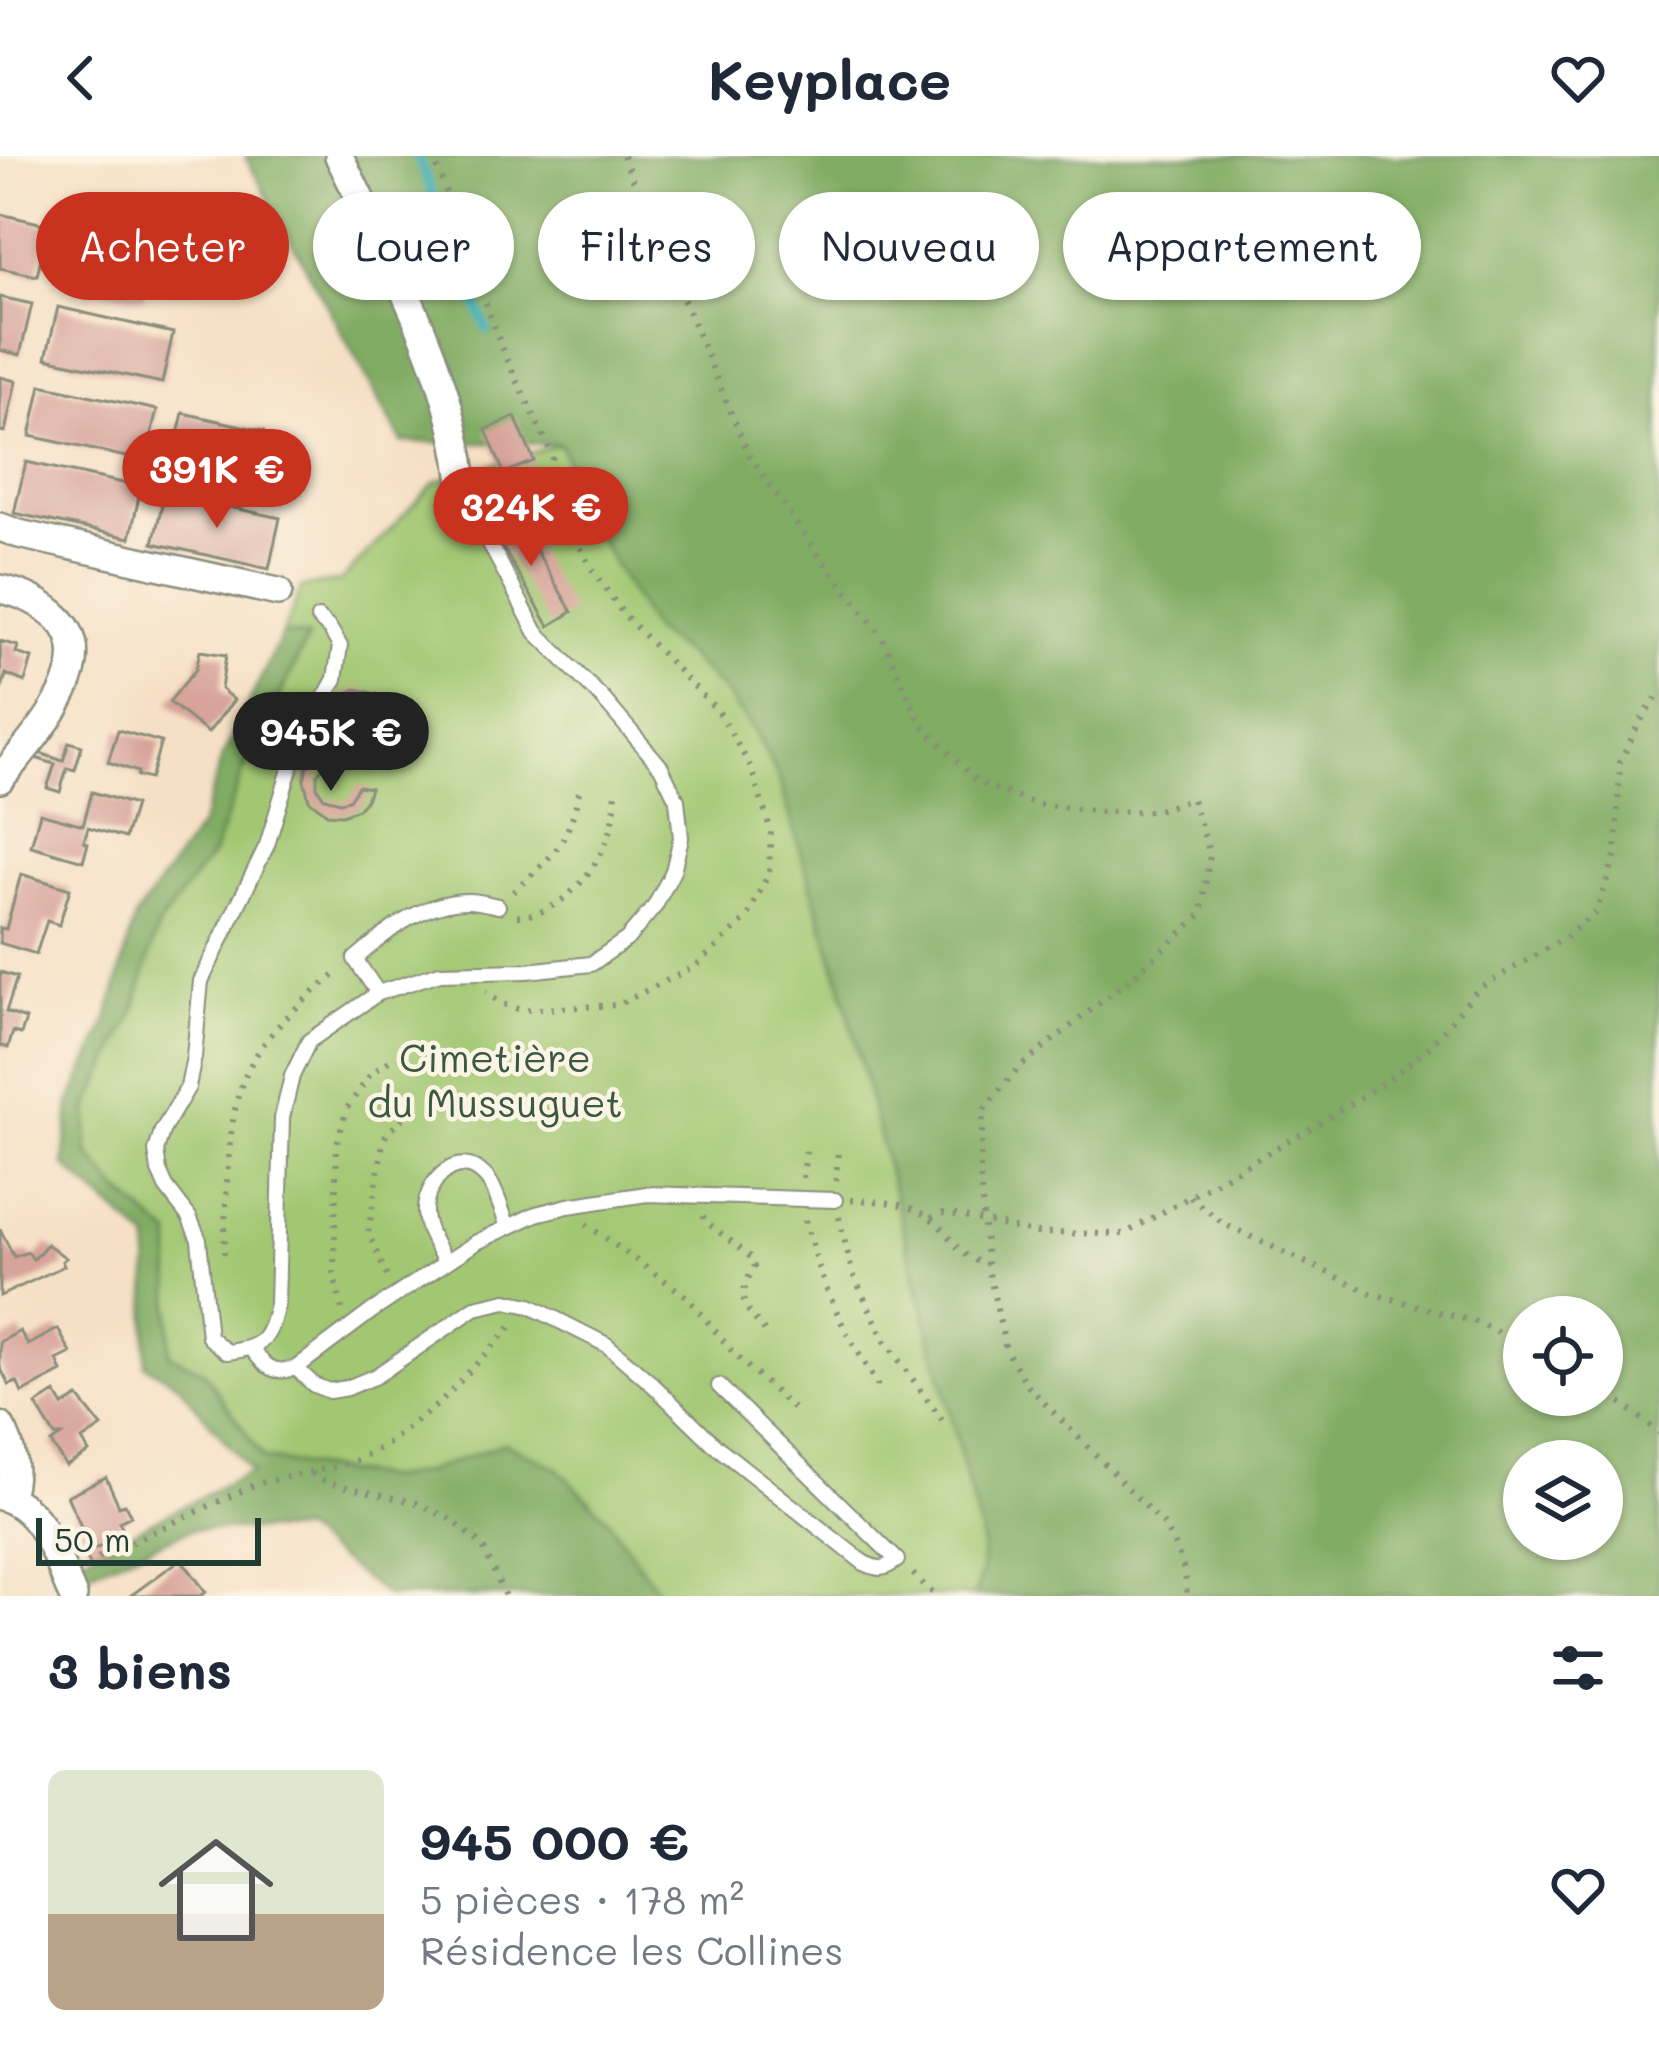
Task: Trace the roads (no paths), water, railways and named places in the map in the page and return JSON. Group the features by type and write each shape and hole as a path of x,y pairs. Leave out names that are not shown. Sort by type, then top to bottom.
{"street":[{"path":"339,156 405,290 453,418 462,475"},
{"path":"0,527 278,592"},
{"path":"0,589 32,599 53,613 67,627 75,656 71,676 42,726 0,779"},
{"path":"0,1426 9,1442 14,1469 4,1497 37,1520 68,1585"}],"lane":[{"path":"318,618 340,646 334,679 296,749 267,845 201,981 188,1087 156,1151 166,1187 189,1217 199,1240 209,1337 227,1352 252,1349 272,1327 277,1304 282,1118 292,1076 309,1042 379,993 440,973 591,964 627,939 655,906 673,872 681,838 676,800 661,767 604,700 536,632 478,524 462,475"},
{"path":"379,993 356,959 385,934 423,910 467,901 498,906"},
{"path":"445,1262 427,1226 425,1210 440,1174 456,1165 473,1167 487,1177 508,1226"},
{"path":"252,1349 272,1370 296,1368 445,1262 536,1214 647,1194 835,1200"},
{"path":"296,1368 328,1391 346,1388 376,1376 475,1308 506,1301 530,1306 607,1345 717,1447 864,1563 878,1569 897,1560 719,1386"}],"waterway":[{"path":"417,156 487,330"}],"park label":[{"name":"Cimetière du Mussuguet","path":"495,1078"}]}
